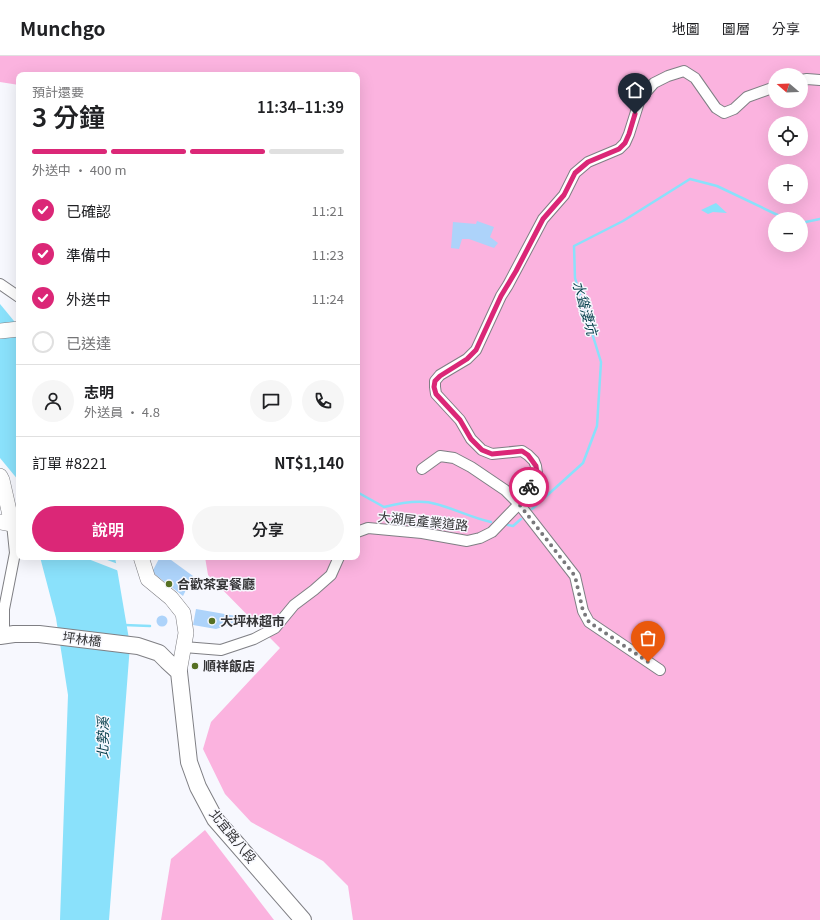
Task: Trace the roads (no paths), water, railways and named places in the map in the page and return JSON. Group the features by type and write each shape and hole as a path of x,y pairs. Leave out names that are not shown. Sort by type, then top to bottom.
{"main road":[{"name":"坪林橋","path":"2,635 39,634 138,646 158,653 179,672"},
{"name":"北宜路八段","path":"179,672 189,762 198,787 215,819 303,920"}],"street":[{"name":"大湖尾產業道路","path":"360,531 368,528 422,533 467,541 480,538 492,532 519,504 537,473 534,461 522,451 492,454 482,450 471,439 460,420 436,394 434,387 435,381 440,376 467,359 476,350 501,296 511,281 543,219 564,195 575,173 588,162 619,149 625,143 640,98 654,83 668,76 684,71 695,78 716,108 724,112 734,109 747,97 768,90"},
{"path":"808,79 820,80"},
{"path":"0,284 16,295"},
{"path":"0,331 16,328"},
{"path":"422,469 440,456 454,458 505,490 519,504 575,576 583,611 589,622 660,670"},
{"path":"0,476 2,480 6,523 15,553 4,609 2,635"},
{"path":"142,560 148,579 171,598 183,613 186,627 179,672"},
{"path":"184,647 221,650 254,639 276,628 294,605 331,575 338,560"},
{"path":"0,594 11,574"}],"water":[{"path":"716,203 727,213 713,212 708,214 701,210"},
{"path":"0,304 16,323 16,477 0,458"},
{"name":"北勢溪","path":"41,560 116,560 130,645 109,920 60,920 68,695 56,618"}],"waterway":[{"name":"水聳淒坑","path":"532,509 583,463 597,426 601,362 575,278 574,246 623,221 690,179 717,186 771,212"},
{"name":"水聳淒坑","path":"808,222 820,219"},
{"name":"水聳淒坑","path":"360,494 384,507 410,502 423,502 443,506 491,522"},
{"name":"水聳淒坑","path":"508,525 513,526 521,519"},
{"name":"水聳淒坑","path":"124,625 150,626"}],"place":[{"name":"合歡茶宴餐廳","path":"169,584"},
{"name":"大坪林超市","path":"212,621"},
{"name":"順祥飯店","path":"195,666"}]}
